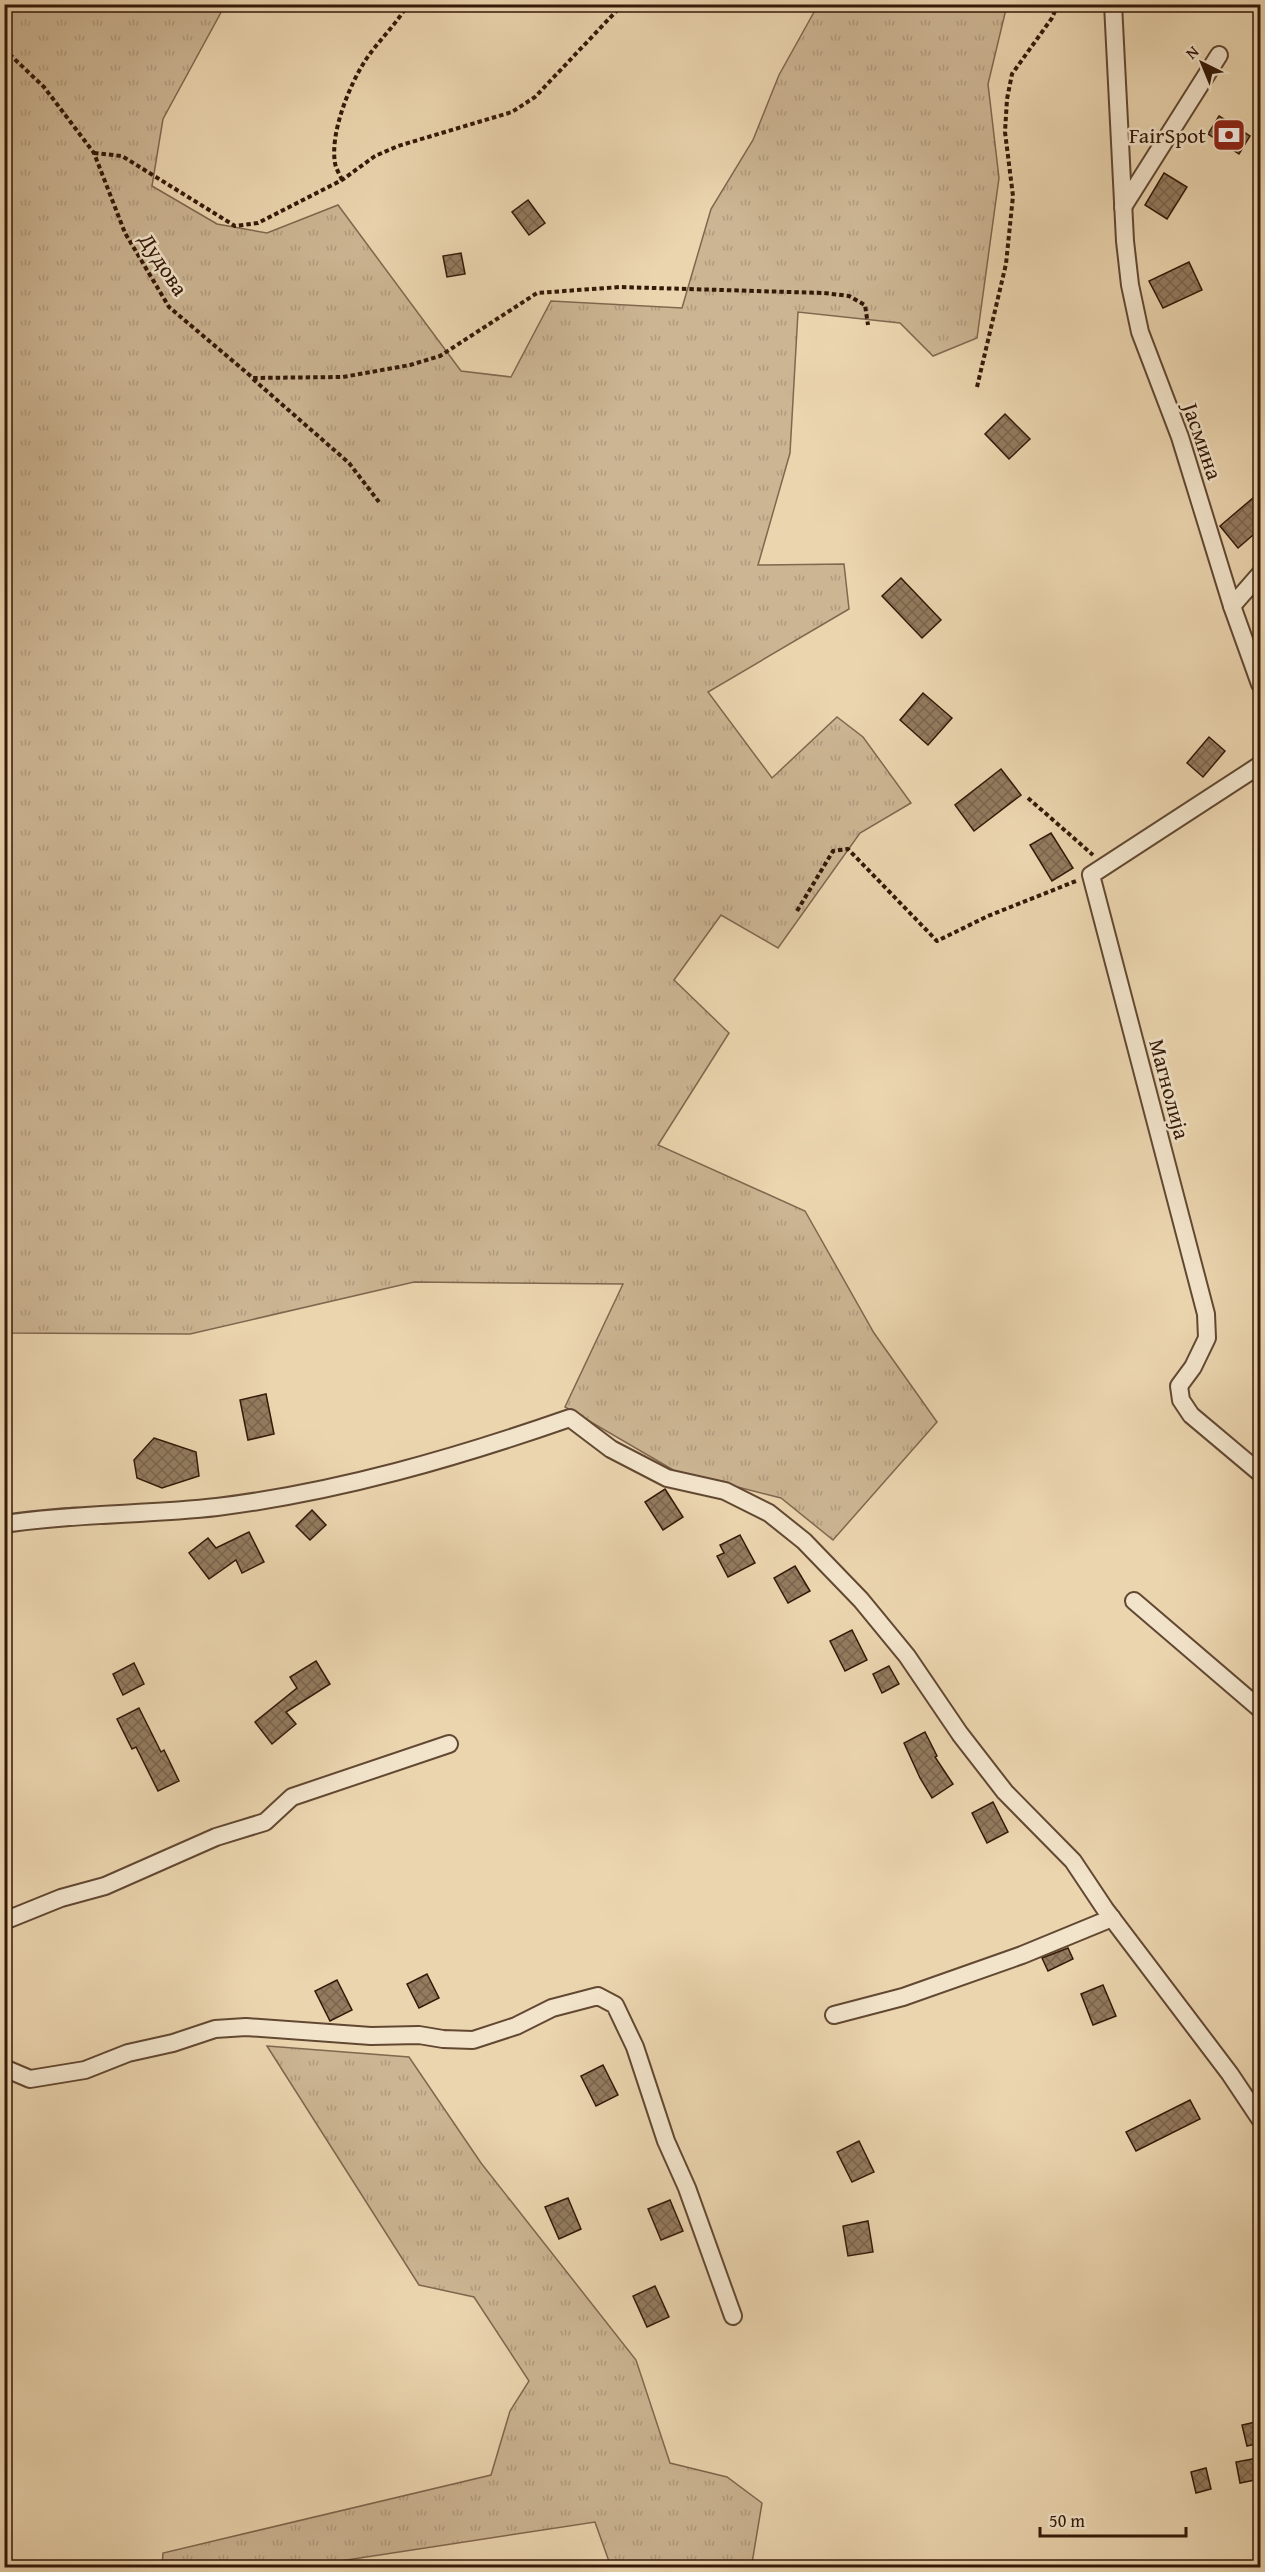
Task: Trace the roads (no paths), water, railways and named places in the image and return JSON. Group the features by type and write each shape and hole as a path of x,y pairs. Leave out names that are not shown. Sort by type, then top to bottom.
{"street":[{"name":"Јасмина","path":"1113,4 1123,207 1130,285 1140,332 1180,437 1232,606 1260,684"},
{"path":"1123,207 1219,55"},
{"path":"1232,606 1260,574"},
{"name":"Магнолија","path":"1260,765 1091,875 1206,1314 1207,1338 1193,1367 1179,1386 1181,1400 1191,1415 1260,1473"},
{"path":"4,1524 35,1519 184,1510 309,1493 498,1443 570,1418 611,1449 667,1478 725,1491 769,1513 804,1541 861,1599 901,1648 960,1734 1005,1792 1073,1861 1112,1918 1230,2074 1260,2119"},
{"path":"1134,1601 1260,1709"},
{"path":"4,1921 62,1898 105,1886 216,1837 265,1822 292,1797 449,1744"},
{"path":"834,2016 903,1997 1022,1955 1112,1918"},
{"path":"4,2068 30,2079 85,2070 128,2053 225,2028 246,2027 371,2036 419,2034 443,2039 473,2040 516,2026 552,2008 598,1996 615,2006 635,2047 666,2141 687,2188 733,2316"}],"place":[{"name":"FairSpot","path":"1229,135"}]}
